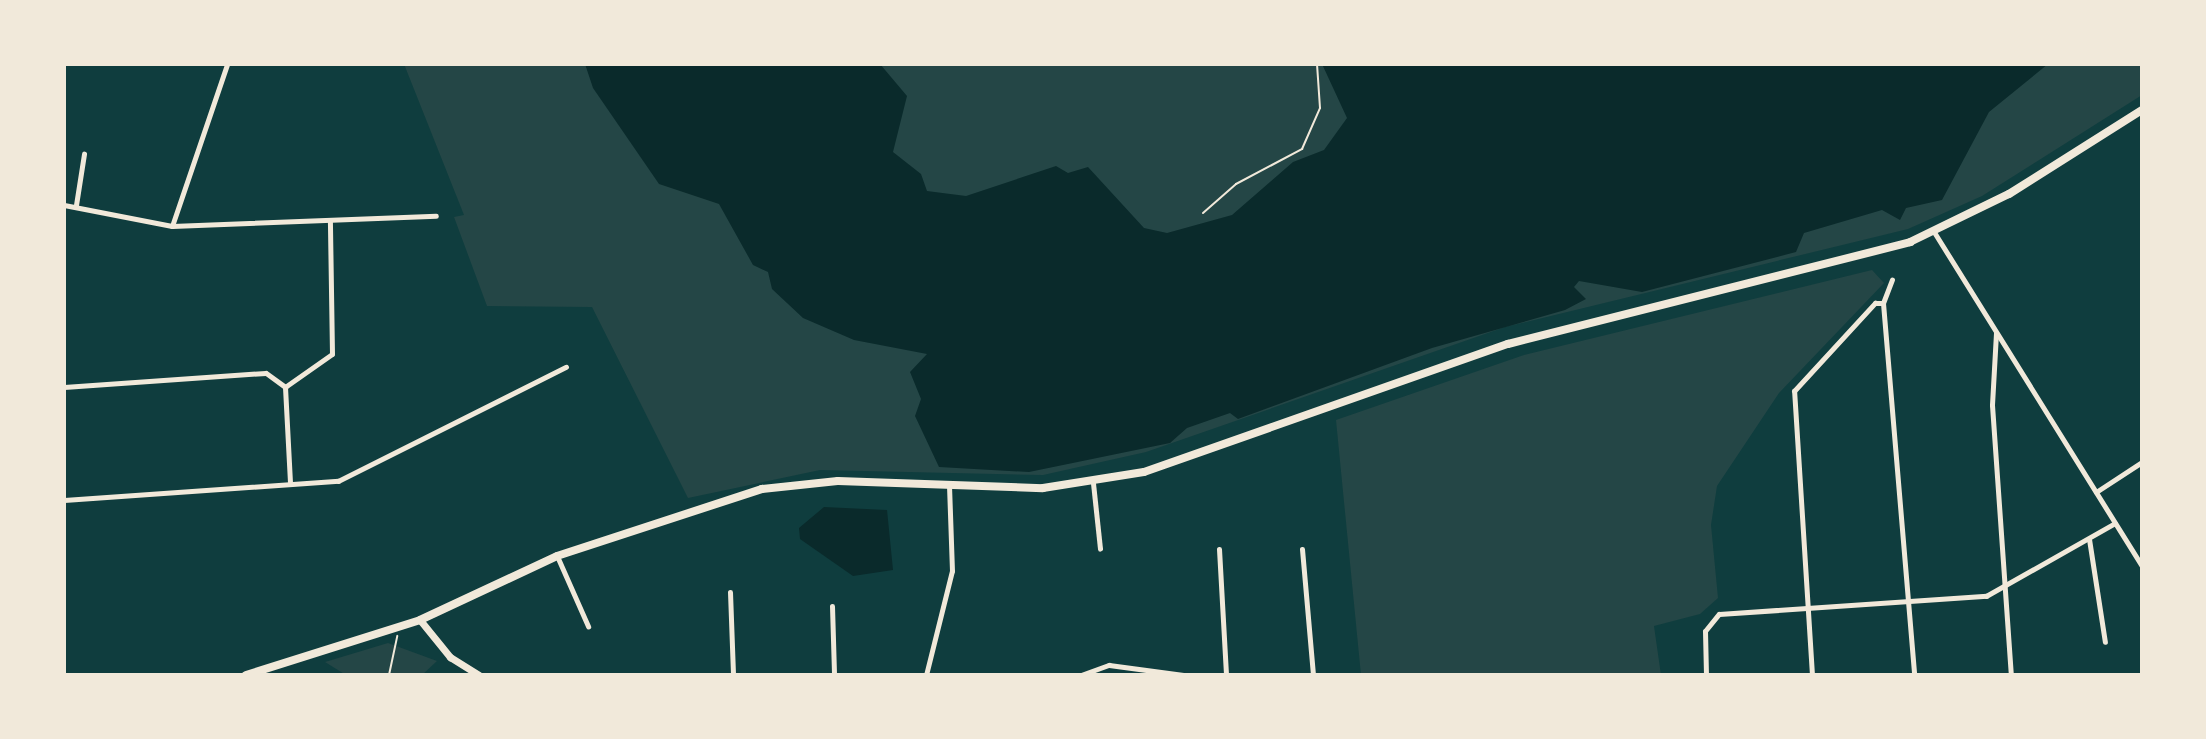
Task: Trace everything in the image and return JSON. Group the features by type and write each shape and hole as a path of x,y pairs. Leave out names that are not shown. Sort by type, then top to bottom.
{"main road":[{"path":"246,675 420,620 557,556 762,489 838,481 949,485 1093,483 1163,466 1503,346 1839,263 1934,232 2029,183 2142,110"}],"street":[{"path":"172,226 227,64"},
{"path":"76,205 84,154"},
{"path":"64,205 172,226 436,216"},
{"path":"285,387 332,354 330,221"},
{"path":"1934,232 2142,566"},
{"path":"1892,280 1883,303 1914,675"},
{"path":"1812,675 1806,610 1797,384 1875,303 1883,303"},
{"path":"1996,333 1992,405 2011,675"},
{"path":"64,500 290,484 356,475 566,367"},
{"path":"64,387 266,373 285,387"},
{"path":"285,387 290,484"},
{"path":"2096,492 2142,462"},
{"path":"1093,483 1100,549"},
{"path":"926,675 951,582 949,485"},
{"path":"1706,675 1711,620 1908,604 2005,588 2115,523"},
{"path":"2089,539 2105,642"},
{"path":"1219,549 1226,675"},
{"path":"1302,549 1313,675"},
{"path":"557,556 588,626"},
{"path":"730,592 733,675"},
{"path":"832,606 834,675"},
{"path":"420,620 450,657 479,675"},
{"path":"1081,675 1121,665 1183,675"}],"path":[{"path":"1203,213 1236,184 1302,149 1320,108 1317,64"},
{"path":"389,675 398,627"}],"shaded area":[{"path":"404,64 2142,64 2142,95 1982,196 1908,229 1505,327 1146,452 1043,475 820,470 688,498 592,307 487,306 454,217 464,215"},
{"path":"585,64 880,64 907,96 893,152 921,174 927,191 966,196 1056,166 1068,173 1088,167 1144,228 1167,233 1232,215 1293,162 1324,150 1347,118 1322,64 2048,64 1989,112 1942,200 1906,208 1900,220 1882,210 1804,233 1796,252 1642,292 1579,281 1574,287 1586,299 1565,310 1432,348 1238,419 1230,413 1187,428 1170,443 1029,472 939,467 915,416 921,399 910,372 927,354 854,340 803,318 772,289 768,272 753,265 719,204 659,184 593,88"},
{"path":"1872,270 1884,283 1779,393 1717,486 1711,525 1718,598 1700,614 1654,626 1661,675 1361,675 1336,420 1524,355"},
{"path":"824,507 887,510 893,570 853,576 800,539 799,528"},
{"path":"388,643 437,661 422,675 346,675 325,662"}]}
